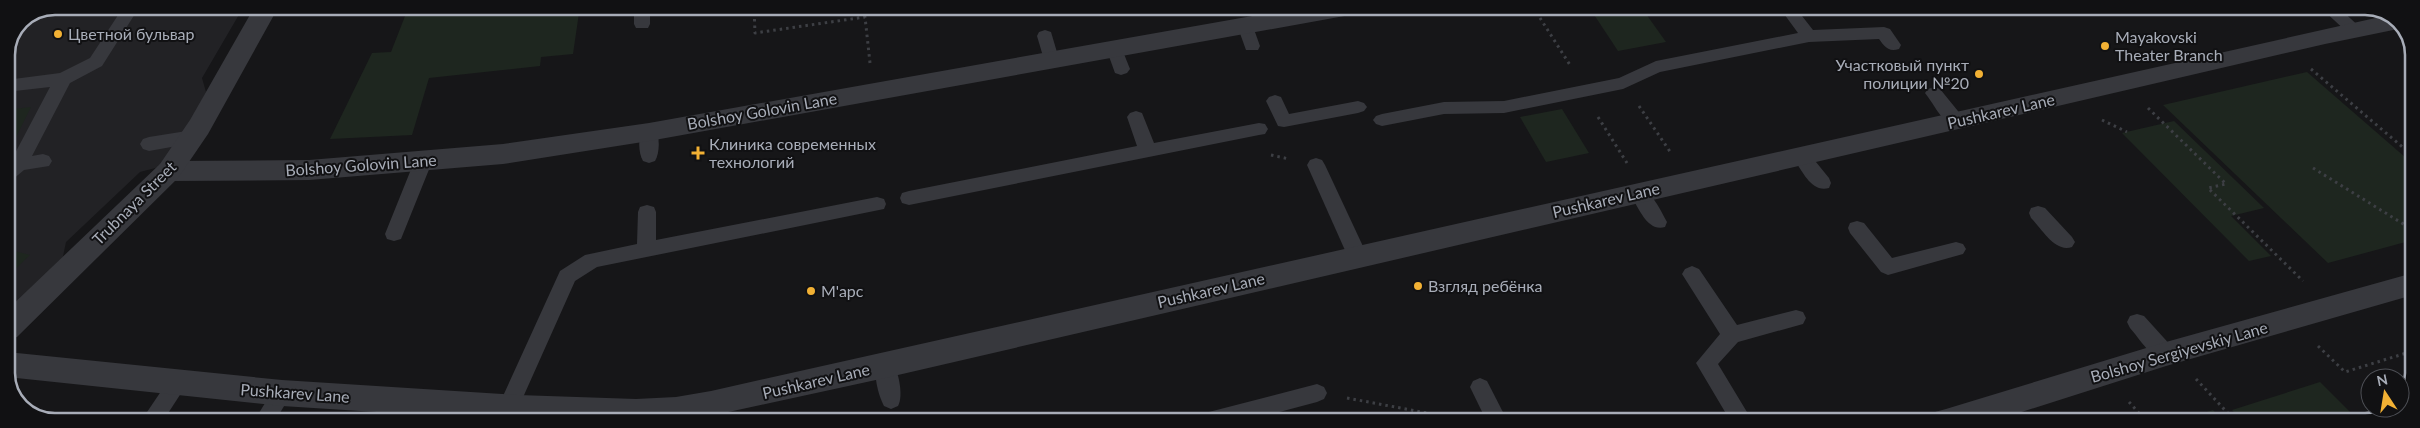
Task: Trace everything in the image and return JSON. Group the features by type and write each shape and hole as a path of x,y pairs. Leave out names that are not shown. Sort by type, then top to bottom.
{"street":[{"name":"Trubnaya Street","path":"15,320 169,171 193,137 263,15"},
{"name":"Bolshoy Golovin Lane","path":"169,171 309,170 649,144 1048,48 1118,59 1248,36 1317,15"},
{"name":"Pushkarev Lane","path":"608,413 676,410 885,365 1358,256 1635,181 1801,156 2389,23"},
{"name":"Bolshoy Sergiyevskiy Lane","path":"1975,413 2166,354 2405,286"},
{"name":"Pushkarev Lane","path":"15,367 177,384 514,412"}],"lane":[{"path":"15,85 64,79 96,62 126,15"},
{"path":"642,15 642,24"},
{"path":"1793,15 1809,36"},
{"path":"2337,15 2355,30"},
{"path":"1382,120 1444,108 1504,107 1624,83 1656,67 1809,36 1884,33 1893,45"},
{"path":"15,166 64,79"},
{"path":"1934,94 1956,121"},
{"path":"1275,101 1284,122 1358,107"},
{"path":"1136,117 1148,151"},
{"path":"909,198 1259,129"},
{"path":"150,144 193,137"},
{"path":"1801,156 1822,183"},
{"path":"15,169 43,160"},
{"path":"394,234 423,162"},
{"path":"1316,165 1358,256"},
{"path":"1635,181 1658,222"},
{"path":"514,412 567,276 592,260 877,204"},
{"path":"646,250 647,212"},
{"path":"2038,213 2065,242"},
{"path":"1857,228 1888,267 1956,249"},
{"path":"1692,274 1732,335"},
{"path":"1737,413 1706,363 1732,335 1796,318"},
{"path":"2137,322 2166,354"},
{"path":"885,365 891,400"},
{"path":"157,413 177,384"},
{"path":"1480,387 1493,413"},
{"path":"269,413 282,393"},
{"path":"1253,413 1317,393"}],"path":[{"path":"754,15 755,33 865,16 870,64"},
{"path":"1538,15 1635,181"},
{"path":"2304,64 2405,149"},
{"path":"1624,83 1675,160"},
{"path":"2142,102 2226,184 2208,188 2303,282"},
{"path":"2097,118 2127,132"},
{"path":"1264,153 1316,165"},
{"path":"2313,168 2405,225"},
{"path":"2315,342 2345,372 2405,353"},
{"path":"2196,379 2228,413"},
{"path":"1317,393 1428,413"},
{"path":"2128,400 2139,413"}],"shaded area":[{"path":"55,15 239,15 202,78 206,92 194,116 159,167 140,172 66,242 62,261 15,307 15,55 18,40 22,33 40,18"},
{"path":"405,15 579,15 573,54 541,57 540,66 429,78 412,135 330,139 372,53 391,52"},
{"path":"1594,15 1647,15 1666,42 1618,51"},
{"path":"2307,72 2405,157 2405,242 2328,263 2163,105"},
{"path":"31,107 15,139 15,109"},
{"path":"1562,109 1589,153 1546,162 1520,117"},
{"path":"2174,121 2264,208 2231,216 2271,256 2249,261 2122,133"},
{"path":"15,251 30,255 15,269"},
{"path":"2320,382 2351,413 2235,413 2232,410"},
{"path":"2213,410 2216,413 2204,413"}],"place":[{"name":"Цветной бульвар","path":"58,34"},
{"name":"Mayakovski Theater Branch","path":"2105,46"},
{"name":"Участковый пункт полиции №20","path":"1979,74"},
{"name":"Клиника современных технологий","path":"698,153"},
{"name":"Взгляд ребёнка","path":"1418,286"},
{"name":"М'арс","path":"811,291"}]}
